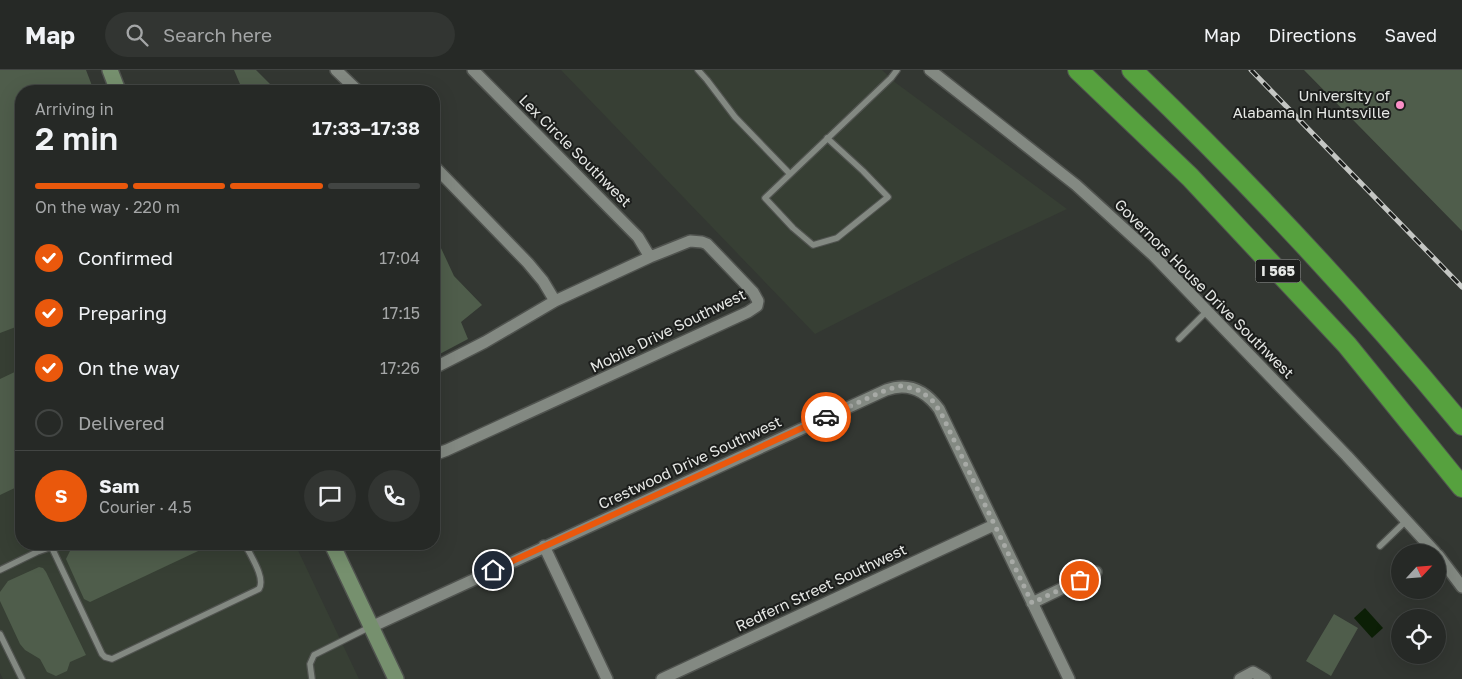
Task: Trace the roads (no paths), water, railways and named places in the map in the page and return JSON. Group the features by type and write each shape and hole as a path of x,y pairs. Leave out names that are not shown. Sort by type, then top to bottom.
{"highway":[{"name":"I 565","path":"1078,70 1190,177 1347,345 1461,486"},
{"name":"I 565","path":"1132,70 1183,119 1303,243 1382,330 1462,425"}],"main road":[{"path":"110,70 116,85"},
{"path":"335,550 396,679"}],"street":[{"path":"336,70 352,85"},
{"name":"Lex Circle Southwest","path":"473,70 638,237 650,257"},
{"name":"Governors House Drive Southwest","path":"930,70 1076,185 1153,255 1407,520 1427,544"},
{"path":"440,172 528,263 544,281 555,301"},
{"name":"Mobile Drive Southwest","path":"440,365 486,342 555,301 650,257 690,241 707,244 753,292 758,304 748,312 440,453"},
{"name":"Crestwood Drive Southwest","path":"370,627 886,390 900,386 921,391 938,408 1032,603 1065,678"},
{"name":"Redfern Street Southwest","path":"662,679 994,525"},
{"path":"544,546 608,679"},
{"name":"Governors House Drive Southwest","path":"1446,567 1462,587"},
{"path":"1032,603 1096,572"},
{"path":"1240,679 1253,672 1265,679"}],"lane":[{"path":"698,70 735,117 790,174"},
{"path":"827,138 888,197 837,238 812,245 766,198 827,138 891,78 898,70"},
{"path":"1179,339 1207,311"},
{"path":"1380,546 1407,520"},
{"path":"0,570 44,550"},
{"path":"53,550 102,654 112,659 259,589 261,586 261,576 248,550"},
{"path":"312,679 310,664 314,655 370,627"},
{"path":"0,634 22,679"}],"railway":[{"path":"1251,70 1462,287"}],"place":[{"name":"University of Alabama in Huntsville","path":"1400,105"}]}
